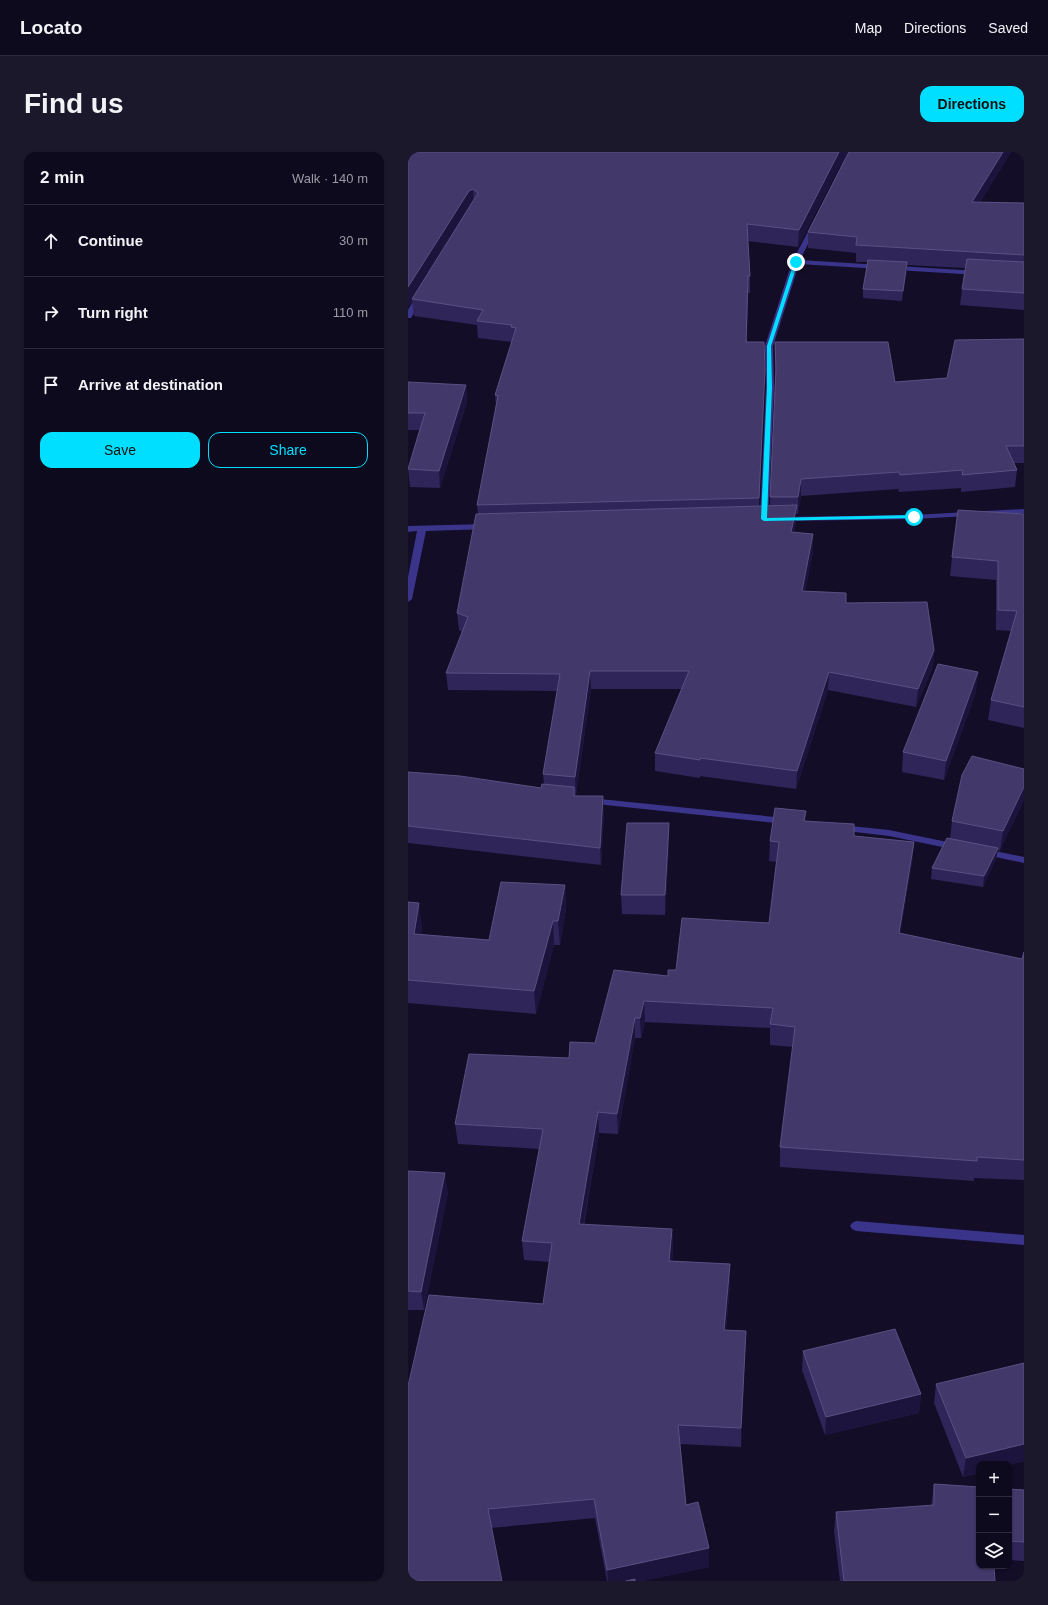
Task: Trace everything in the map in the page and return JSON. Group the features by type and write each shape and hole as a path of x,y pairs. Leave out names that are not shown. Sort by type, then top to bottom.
{"street":[{"path":"816,222 796,262 769,346 770,387 760,519 914,517 1024,511"},
{"path":"796,262 987,274"},
{"path":"408,316 426,287"},
{"path":"408,529 494,526"},
{"path":"408,599 422,528"},
{"path":"582,800 795,822"},
{"path":"834,827 889,833 1024,860"},
{"path":"856,1226 1024,1240"}],"building":[{"path":"408,152 839,152 799,230 747,224 750,276 748,276 746,342 764,342 765,370 759,498 477,505 498,396 495,395 516,328 511,327 512,325 477,321 483,310 412,299 478,193 473,189 469,191 408,287"},
{"path":"849,152 1003,152 972,202 1024,203 1024,255 856,245 857,237 808,232"},
{"path":"967,259 1024,262 1024,293 962,289"},
{"path":"868,260 907,262 903,291 863,289"},
{"path":"1024,339 1024,446 1006,446 1017,470 962,475 963,470 900,475 899,472 801,479 798,497 770,497 776,370 775,342 888,342 895,382 947,378 955,340"},
{"path":"408,382 466,385 439,471 408,469 425,413 408,413"},
{"path":"797,505 791,532 813,534 802,591 846,593 846,603 927,602 934,650 918,689 829,672 797,771 700,758 700,760 655,753 689,671 590,671 575,777 543,774 560,674 446,673 468,617 457,613 476,514"},
{"path":"958,510 1024,514 1024,707 991,700 1017,611 998,610 998,561 952,557"},
{"path":"938,664 978,672 946,761 903,752"},
{"path":"972,756 1024,769 1024,787 1003,831 952,821 962,775"},
{"path":"408,772 460,776 541,788 542,784 574,787 574,796 603,796 600,848 408,826"},
{"path":"775,808 806,811 804,821 854,824 854,836 914,842 899,933 1022,959 1024,952 1024,1160 977,1157 977,1161 780,1147 795,1027 770,1024 773,1008 644,1001 640,1018 635,1018 617,1114 598,1112 579,1224 672,1229 669,1261 730,1264 724,1330 746,1331 741,1428 678,1425 686,1505 698,1502 709,1548 607,1570 594,1499 488,1509 502,1581 408,1581 408,1386 429,1295 543,1304 552,1243 522,1241 543,1129 455,1124 469,1054 569,1058 570,1042 595,1043 614,970 668,976 668,970 676,970 682,918 769,923 779,842 770,841"},
{"path":"627,823 669,823 665,895 621,895"},
{"path":"947,838 998,848 984,876 932,868"},
{"path":"501,882 565,885 558,921 553,921 534,991 408,980 408,902 419,903 414,934 489,940"},
{"path":"408,1171 445,1173 421,1292 408,1291"},
{"path":"895,1329 921,1394 826,1417 803,1351"},
{"path":"1024,1363 1024,1444 966,1458 936,1384"},
{"path":"934,1484 976,1487 976,1569 994,1569 995,1581 844,1581 836,1512 934,1505"},
{"path":"1012,1489 1024,1490 1024,1542 1012,1541"}],"route":[{"path":"796,262 769,346 770,387 764,519 914,517"}]}
